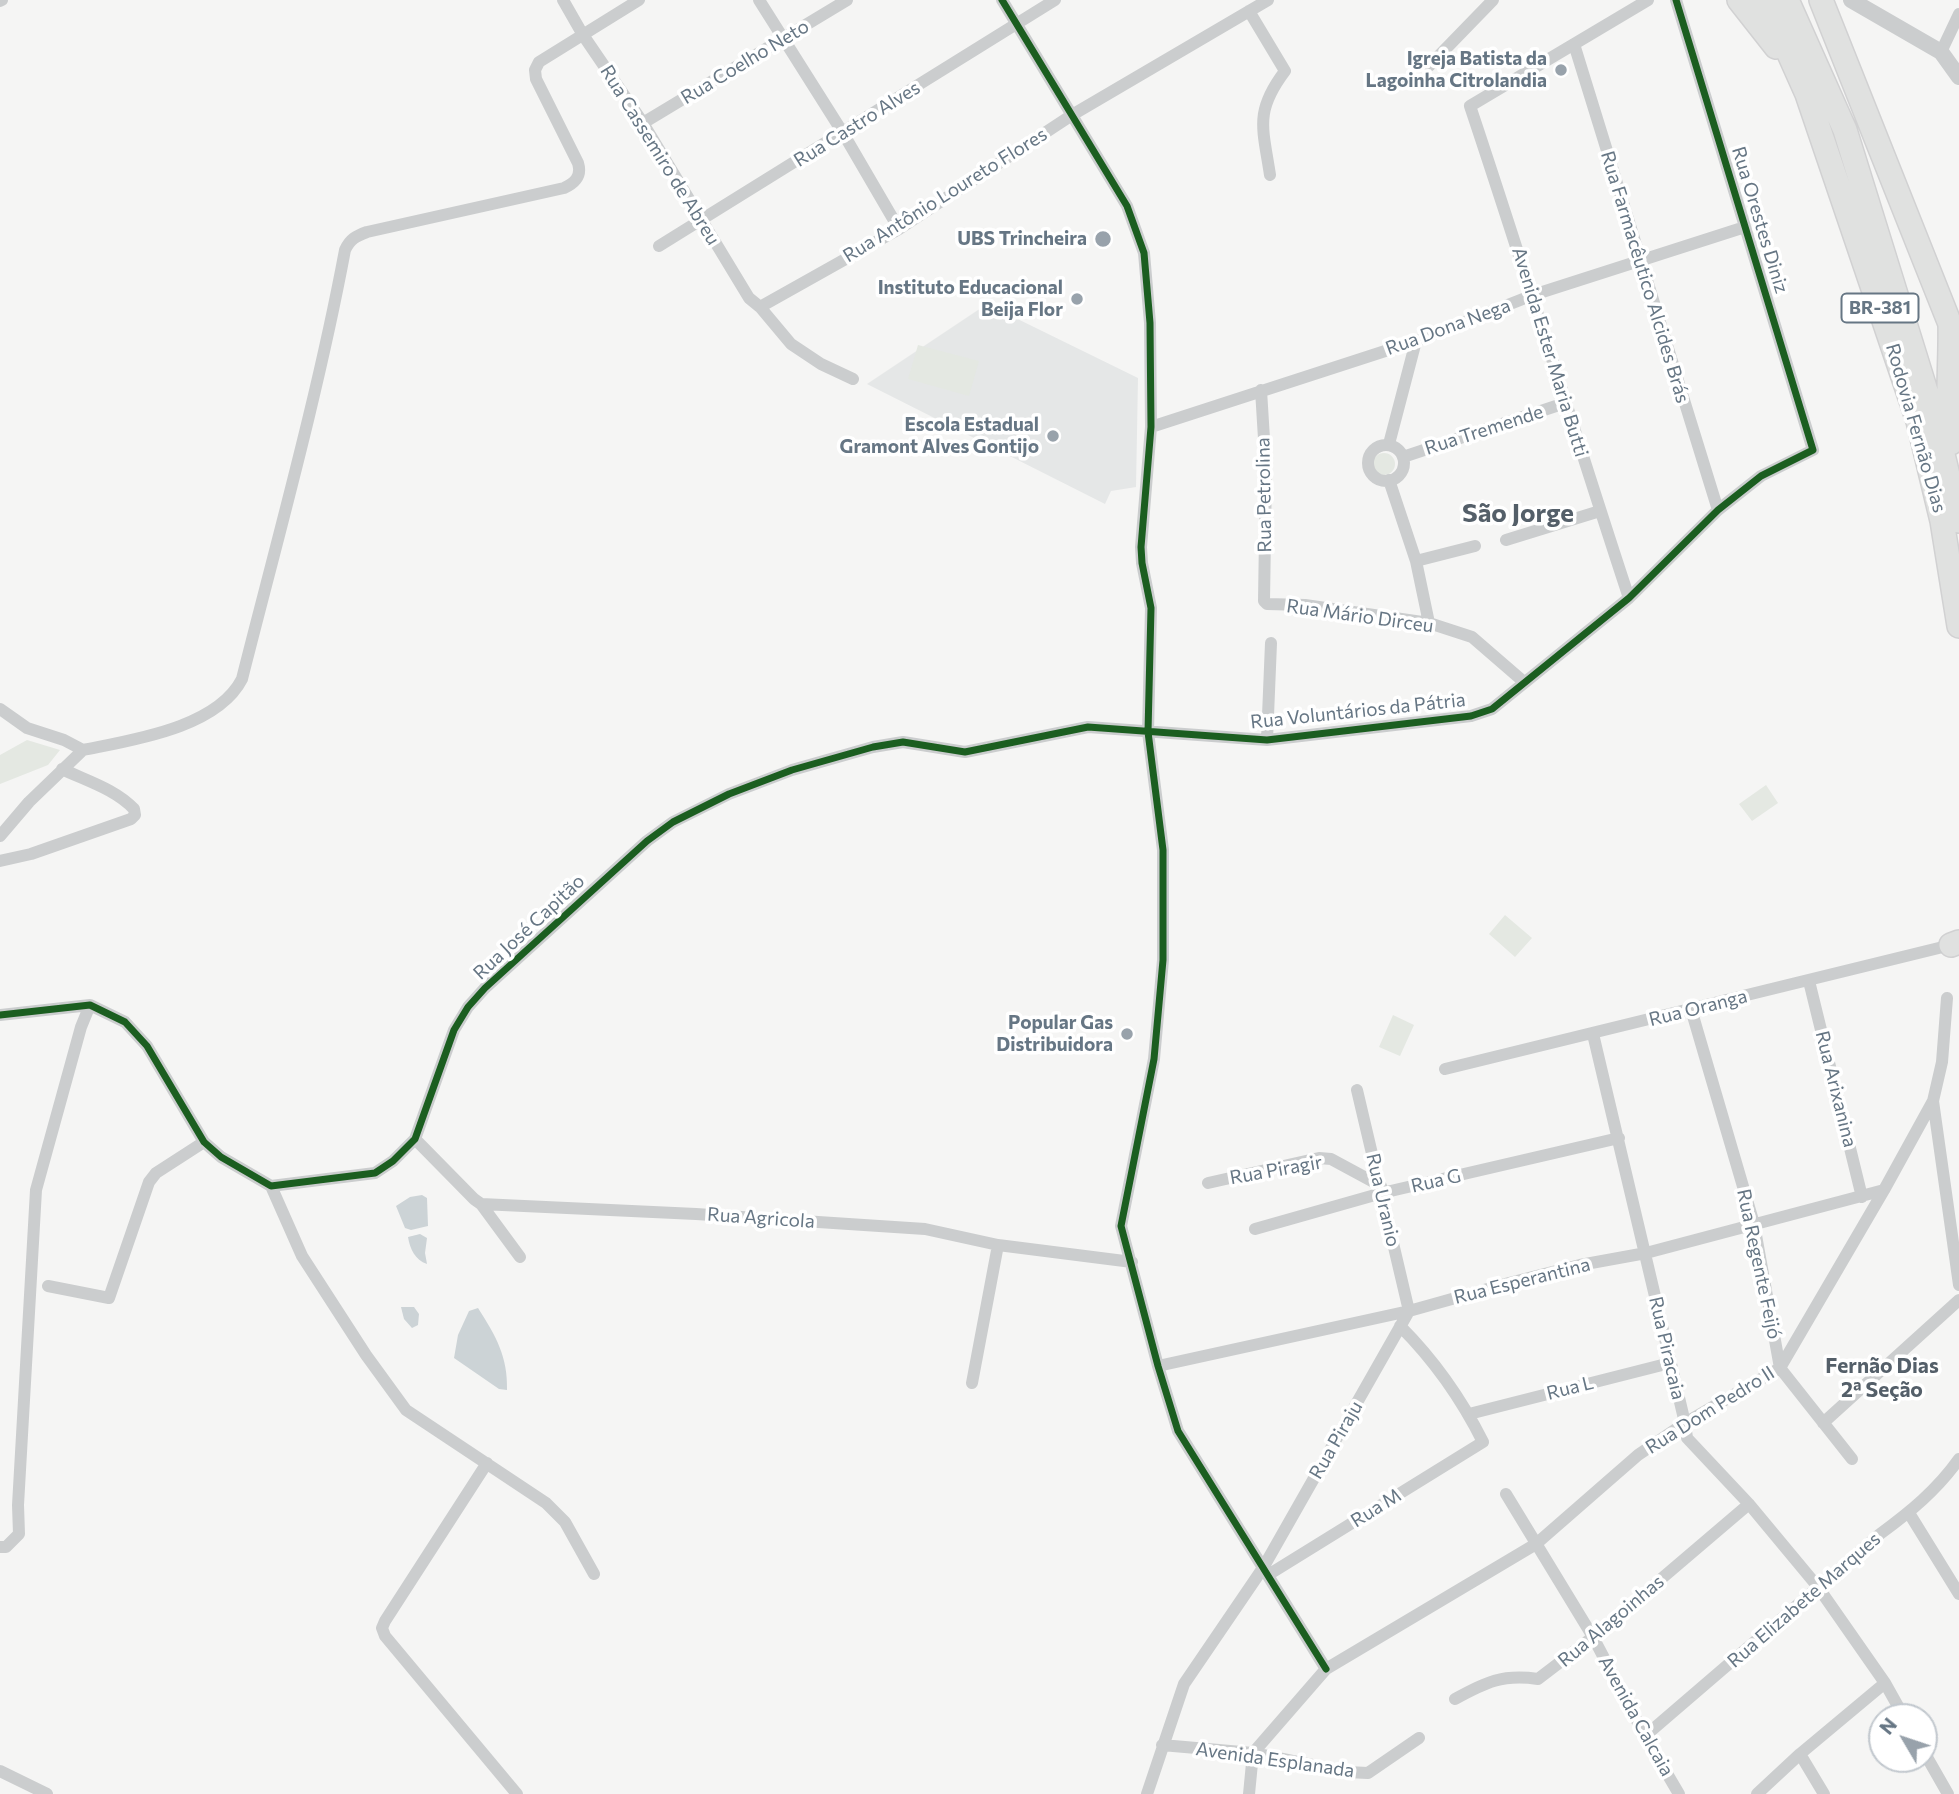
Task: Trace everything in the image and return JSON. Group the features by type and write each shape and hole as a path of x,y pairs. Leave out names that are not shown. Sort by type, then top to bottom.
{"highway":[{"path":"1739,0 1776,47 1830,160"},
{"name":"Rodovia Fernão Dias","path":"1765,0 1807,94 1918,421 1942,521 1959,626"},
{"name":"Rodovia Fernão Dias","path":"1787,0 1845,130 1934,417 1959,521"},
{"path":"1821,0 1950,324 1950,440 1959,484"}],"street":[{"name":"Rua Cassemiro de Abreu","path":"564,0 583,35 643,123 749,298 760,307"},
{"path":"0,836 29,802 83,750 149,736 191,721 223,702 236,690 242,679 349,242 355,236 367,232 564,188 577,180 580,172 578,163 536,79 535,70 539,62 639,0"},
{"path":"759,0 899,229"},
{"name":"Rua Coelho Neto","path":"643,123 846,0"},
{"path":"1002,0 1127,205 1144,253 1150,323 1151,426 1141,547 1151,608 1148,732 1163,850 1163,960 1154,1059 1121,1226 1178,1431 1326,1669"},
{"name":"Rua Castro Alves","path":"659,246 1055,0"},
{"name":"Rua Antônio Loureto Flores","path":"760,307 899,229 1072,115 1268,0"},
{"path":"1429,66 1493,0"},
{"path":"1574,44 1648,0"},
{"name":"Rua Orestes Diniz","path":"1676,0 1813,450"},
{"path":"1851,0 1941,52 1959,77"},
{"path":"1250,12 1285,71 1270,91 1264,108 1263,122 1270,175"},
{"path":"1941,52 1959,14"},
{"name":"Avenida Ester Maria Butti","path":"1574,44 1470,106 1629,598"},
{"name":"Rua Farmacêutico Alcides Brás","path":"1574,44 1718,510"},
{"name":"Rua Dona Nega","path":"1151,426 1416,341 1533,295 1745,228"},
{"path":"760,307 791,344 821,364 853,379"},
{"path":"1389,444 1416,341"},
{"name":"Rua Petrolina","path":"1261,390 1265,471 1264,601"},
{"name":"Rua Tremende","path":"1403,457 1565,403"},
{"path":"1389,444 1398,449 1403,457 1403,469 1390,481 1373,476 1367,466 1369,454 1377,446 1389,444"},
{"name":"Rua Voluntários da Pátria","path":"1148,732 1268,740 1471,716 1492,709 1629,598 1718,510 1761,476 1813,450"},
{"path":"1390,481 1416,561 1429,623"},
{"path":"1506,540 1600,511"},
{"path":"1416,561 1475,545"},
{"name":"Rua Mário Dirceu","path":"1264,601 1266,604 1305,605 1429,623 1472,637 1524,682"},
{"path":"1268,740 1271,643"},
{"path":"0,709 27,728 64,740 83,750"},
{"name":"Rua José Capitão","path":"271,1186 375,1173 393,1161 415,1139 454,1030 468,1007 485,988 646,841 673,822 729,794 792,770 873,747 903,743 965,752 1088,727 1148,732"},
{"path":"0,861 31,854 131,819 135,815 134,809 126,801 105,788 62,769"},
{"name":"Rua Oranga","path":"1444,1069 1955,943"},
{"name":"Rua Arixanina","path":"1809,981 1862,1197"},
{"name":"Rua Dom Pedro II","path":"1253,1753 1326,1669 1536,1545 1638,1455 1685,1423 1780,1368 1933,1101 1942,1062 1947,998"},
{"path":"0,1016 90,1005 124,1021 146,1046 204,1142 221,1157 271,1186 302,1256 366,1355 406,1410 534,1494 565,1522 594,1574"},
{"path":"0,1547 6,1547 19,1534 18,1505 36,1190 81,1027 90,1005"},
{"name":"Rua Regente Feijó","path":"1691,1009 1754,1224 1780,1368 1852,1460"},
{"name":"Rua Piracaia","path":"1593,1034 1687,1438 1749,1504 1818,1587 1896,1703"},
{"name":"Rua Uranio","path":"1357,1090 1409,1311"},
{"path":"1933,1101 1959,1285"},
{"name":"Rua G","path":"1255,1229 1382,1190 1619,1138"},
{"path":"415,1139 481,1203 520,1257"},
{"path":"48,1286 109,1298 149,1182 156,1173 204,1142"},
{"name":"Rua Piragir","path":"1208,1183 1319,1158 1331,1159 1382,1190"},
{"name":"Rua Esperantina","path":"1158,1366 1409,1311 1580,1265 1646,1253 1884,1190"},
{"name":"Rua Agricola","path":"481,1203 925,1229 998,1245 1132,1262"},
{"path":"972,1383 998,1245"},
{"path":"1823,1423 1959,1300"},
{"name":"Rua Piraju","path":"1147,1794 1184,1684 1266,1572 1409,1311"},
{"path":"1400,1326 1416,1342 1469,1414"},
{"name":"Rua L","path":"1469,1414 1670,1363"},
{"name":"Rua M","path":"1266,1572 1483,1441 1469,1414"},
{"name":"Rua Elizabete Marques","path":"1645,1737 1880,1534 1909,1513 1943,1481 1959,1459"},
{"path":"487,1463 382,1628 385,1636 517,1794"},
{"name":"Avenida Calcaia","path":"1506,1494 1594,1637 1645,1737 1679,1794"},
{"name":"Rua Alagoinhas","path":"1455,1699 1489,1681 1517,1676 1538,1679 1594,1637 1749,1504"},
{"path":"1909,1513 1959,1594"},
{"path":"1757,1794 1885,1683"},
{"name":"Avenida Esplanada","path":"1162,1745 1253,1753 1347,1772 1367,1773 1419,1738"},
{"path":"1249,1794 1253,1753"},
{"path":"1800,1754 1824,1794"},
{"path":"0,1771 47,1794"},
{"path":"1936,1773 1948,1794"}],"shaded area":[{"name":"Escola Estadual Gramont Alves Gontijo","path":"987,304 1138,378 1136,487 1111,491 1105,504 867,384"},
{"path":"918,345 979,361 969,396 908,379"},
{"path":"1380,453 1388,453 1395,460 1395,468 1388,475 1380,475 1373,468 1373,460"},
{"path":"27,740 60,750 48,765 0,784 0,755"},
{"path":"1766,785 1778,803 1752,821 1739,804"},
{"path":"1505,915 1532,938 1515,957 1489,934"},
{"path":"1393,1015 1414,1025 1400,1056 1379,1047"},
{"path":"422,1195 427,1198 428,1226 411,1230 405,1228 396,1206 410,1197"},
{"path":"420,1234 427,1238 427,1264 416,1257 408,1237"},
{"path":"401,1307 414,1307 419,1314 418,1325 412,1328 404,1319"},
{"path":"478,1308 500,1347 507,1390 499,1389 454,1358 458,1335 469,1311"}],"cycle path":[{"path":"1002,0 1127,206 1144,253 1150,323 1151,427 1141,547 1151,608 1148,732 1163,850 1163,960 1154,1059 1121,1226 1178,1431 1326,1669"},
{"path":"0,1015 90,1005 125,1022 147,1046 204,1142 221,1157 271,1186 375,1173 393,1161 415,1139 454,1030 468,1007 485,988 647,841 673,822 729,794 792,770 873,747 903,742 965,752 1088,727 1267,740 1471,716 1492,709 1629,598 1718,510 1761,476 1813,450 1676,0"}],"place":[{"name":"Igreja Batista da Lagoinha Citrolandia","path":"1561,70"},
{"name":"UBS Trincheira","path":"1103,239"},
{"name":"Instituto Educacional Beija Flor","path":"1077,299"},
{"name":"Escola Estadual Gramont Alves Gontijo","path":"1053,436"},
{"name":"Popular Gas Distribuidora","path":"1127,1034"}],"district":[{"name":"São Jorge","path":"1518,513"},
{"name":"Fernão Dias 2ª Seção","path":"1882,1378"}]}
